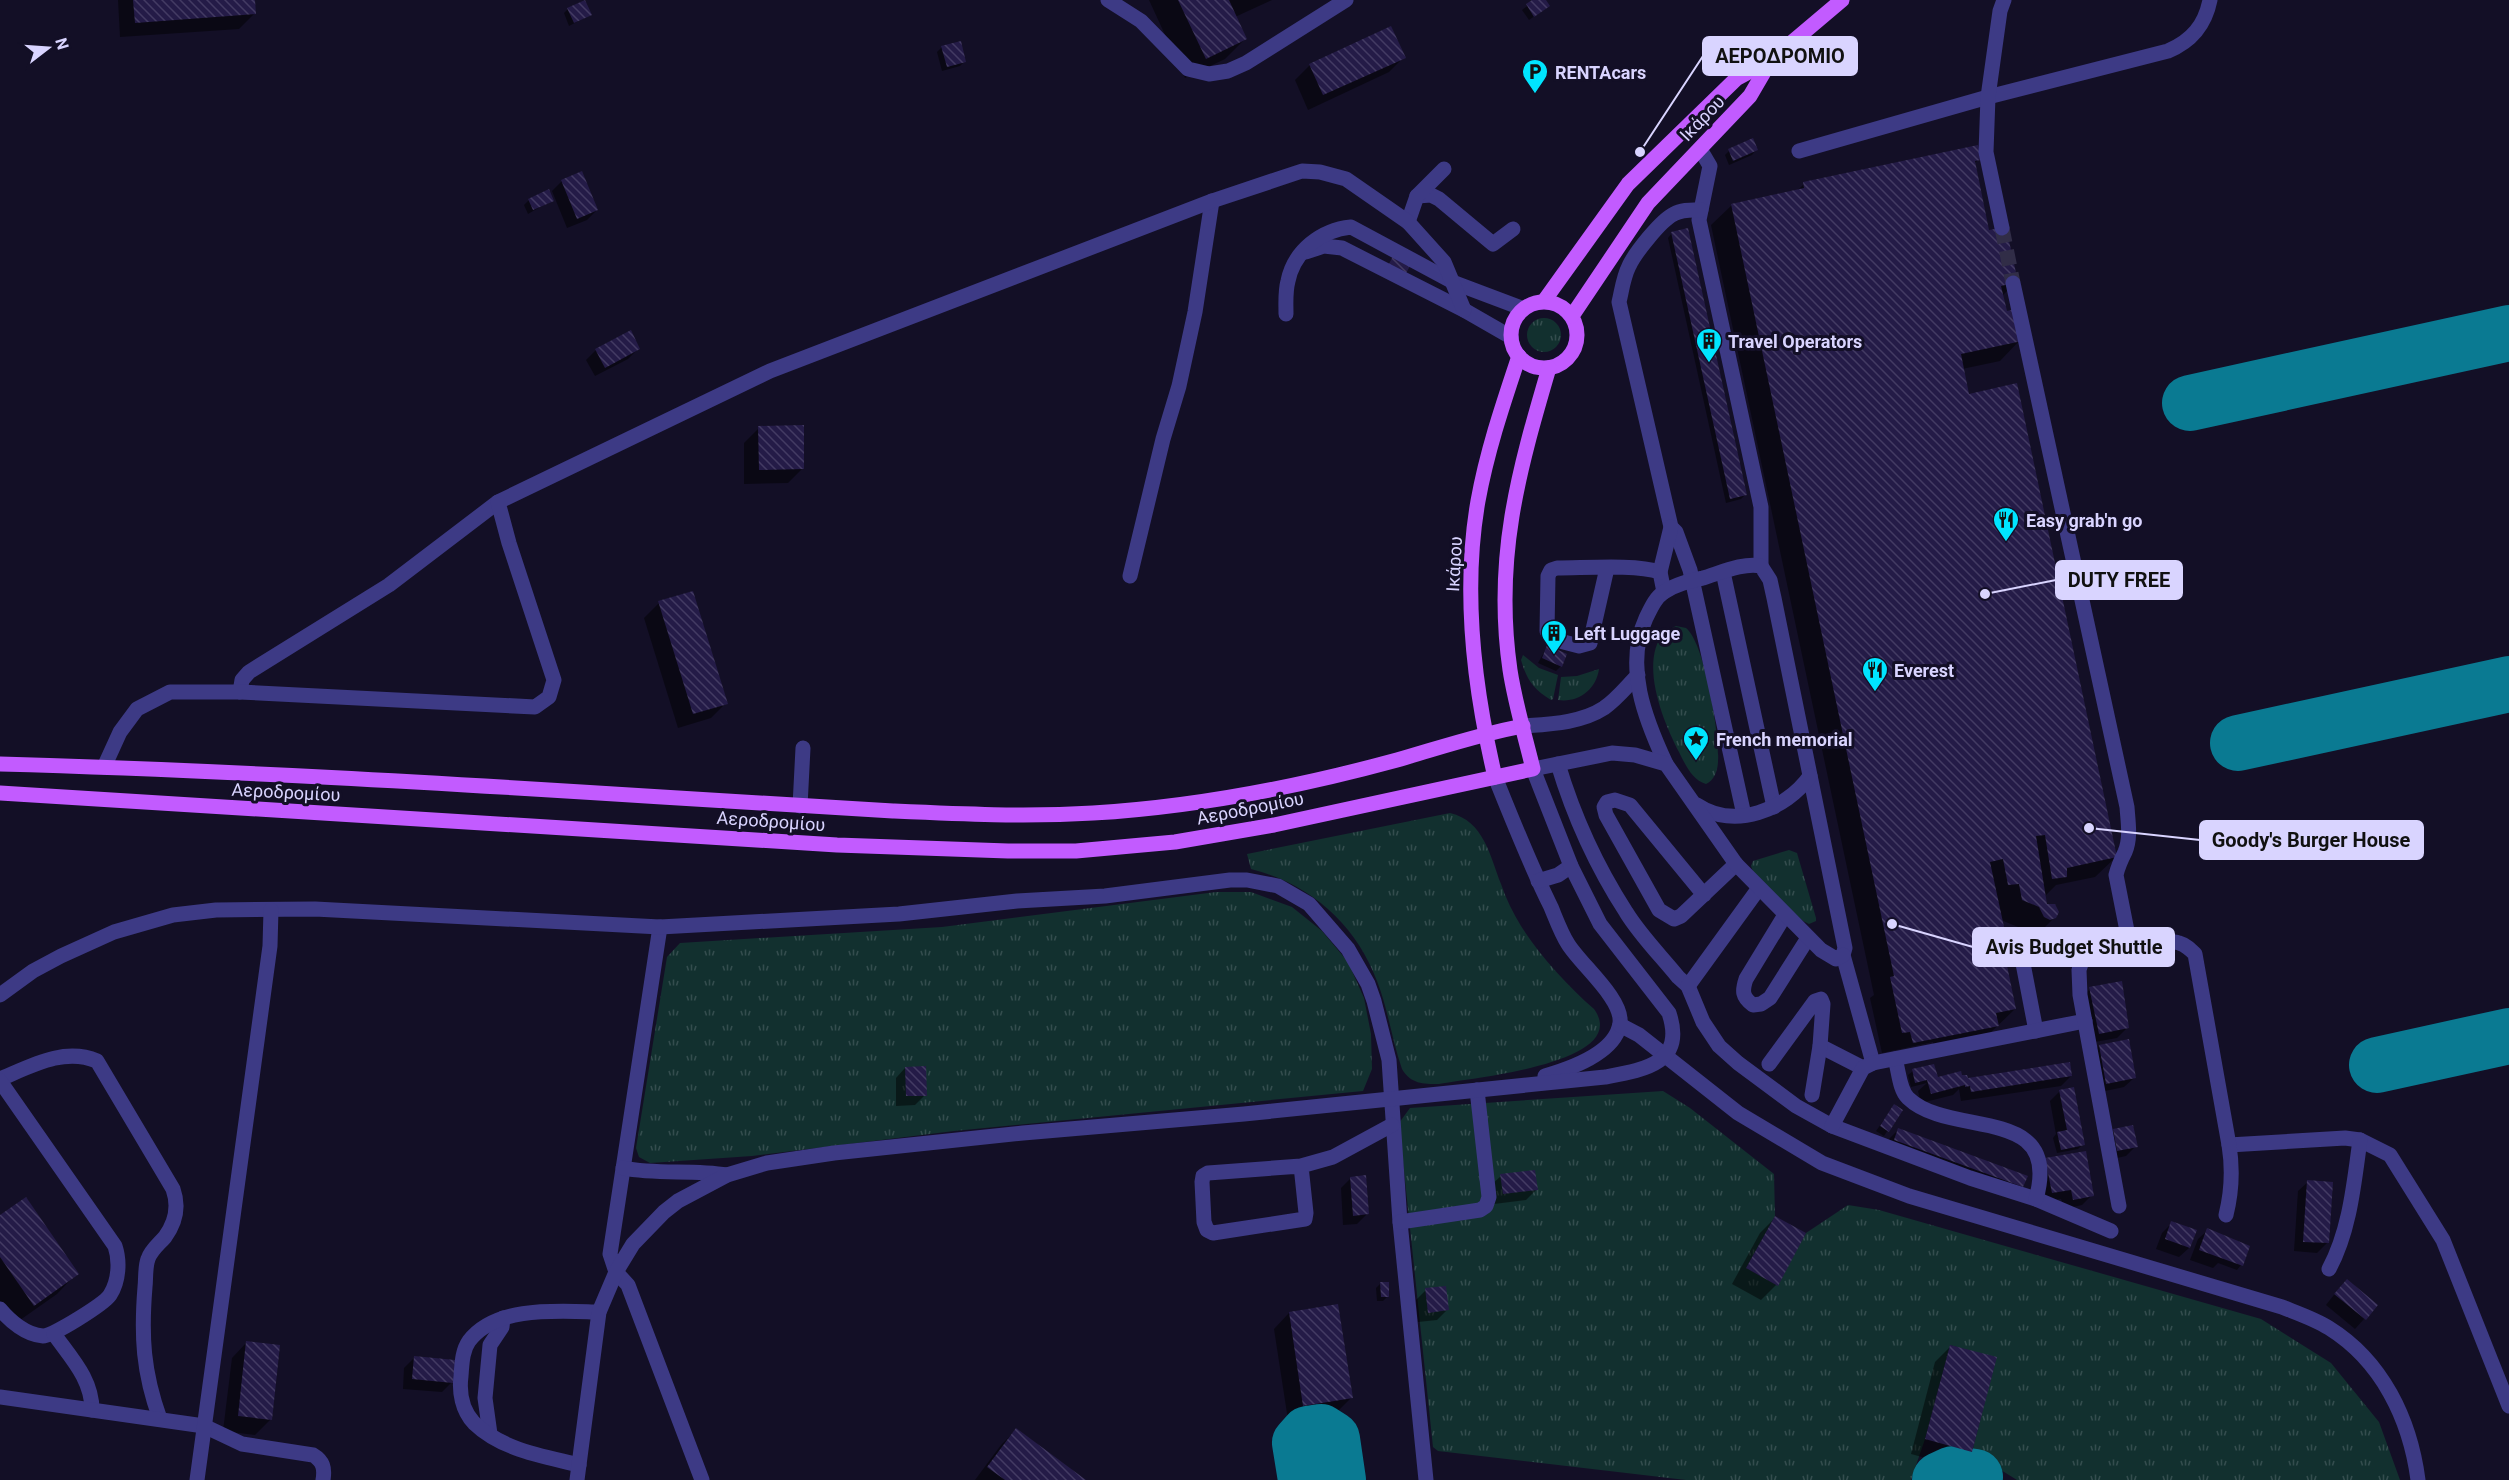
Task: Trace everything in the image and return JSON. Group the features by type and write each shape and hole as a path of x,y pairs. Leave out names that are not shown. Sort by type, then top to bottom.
{"main road":[{"name":"Ικάρου","path":"1544,302 1629,184 1736,79 1771,60 1842,0"},
{"name":"Ικάρου","path":"1572,316 1648,203 1750,96 1771,60"},
{"path":"1544,302 1555,303 1572,316 1578,337 1575,348 1560,365 1538,368 1528,364 1519,356 1511,337 1517,316 1524,309 1544,302"},
{"name":"Ικάρου","path":"1495,777 1476,677 1472,618 1474,543 1478,502 1492,437 1519,356"},
{"path":"1533,769 1510,672 1505,614 1505,564 1516,490 1549,368"},
{"name":"Αεροδρομίου","path":"0,764 458,784 800,806 1004,816 1093,813 1169,806 1256,792 1396,760 1485,733 1523,726"},
{"name":"Αεροδρομίου","path":"0,793 837,845 1065,851 1175,842 1263,827 1533,769"}],"street":[{"path":"1108,0 1141,21 1188,69 1209,74 1228,71 1245,63 1346,0"},
{"path":"2002,228 1986,152 1988,97 2004,0"},
{"path":"1798,151 1988,97 2168,51 2185,44 2197,32 2208,13 2210,0"},
{"path":"1700,149 1710,166 1699,220 1761,507 1761,567 1770,579 1845,948 1843,955 1868,1066 1832,1126"},
{"path":"1408,222 1417,196 1444,169"},
{"path":"240,692 242,680 249,672 389,585 498,502 770,371 1212,201 1302,171 1320,172 1346,179 1408,222 1444,262 1455,283 1464,310"},
{"path":"1417,196 1431,195 1439,199 1493,244 1513,229"},
{"path":"1130,576 1193,323 1212,201"},
{"path":"1701,210 1685,210 1673,214 1664,221 1629,264 1623,281 1620,302 1671,527 1681,543 1692,580 1744,815"},
{"path":"1286,314 1287,284 1294,262 1318,238 1336,228 1351,227 1455,283 1524,309"},
{"path":"1300,254 1324,246 1342,248 1464,310 1511,337"},
{"path":"2013,283 2127,807 2129,833 2126,850 2118,864 2116,875 2130,946"},
{"path":"104,767 120,732 137,709 170,692 240,692 535,707 549,697 554,680 509,543 498,502"},
{"path":"1664,592 1660,572 1671,527"},
{"path":"1761,567 1754,565 1723,572 1692,580 1664,592 1655,600 1640,632 1636,652 1638,675 1651,731 1666,764 1736,864 1829,957 1836,959 1843,955"},
{"path":"1607,568 1590,643 1579,646 1551,639 1547,631 1548,576 1551,570 1607,568 1651,569 1660,572"},
{"path":"1723,572 1774,807"},
{"path":"1523,726 1558,723 1591,715 1605,707 1638,675"},
{"path":"800,806 803,748"},
{"path":"599,1312 540,1310 503,1318 489,1325 470,1340 464,1351 460,1382 462,1401 474,1423 514,1449 578,1473 599,1312 616,1272 633,1244 664,1212 678,1201 727,1175 767,1163 834,1153 1605,1077 1649,1067 1666,1055 1672,1042 1673,1027 1669,1013 1600,924 1571,866 1533,769 1611,753 1635,755 1666,764"},
{"path":"1558,764 1565,788 1595,854 1626,913 1688,986 1703,1022 1719,1046 1738,1063 1796,1106 1832,1126 1970,1178 2037,1199 2111,1231"},
{"path":"1694,804 1726,818 1744,815 1774,807 1794,795 1810,776"},
{"path":"1495,777 1538,881 1568,944 1614,1001 1620,1024 1614,1036 1598,1054 1563,1071 1516,1085"},
{"path":"1704,895 1630,805 1615,800 1607,802 1604,807 1606,816 1659,910 1666,916 1674,919 1681,916 1704,895 1736,864"},
{"path":"1538,881 1558,875 1571,866"},
{"path":"0,995 25,976 61,956 114,932 173,915 205,911 315,909 660,927 898,914 1017,901 1105,896 1230,880 1247,879 1278,886 1309,904 1348,948 1368,984 1389,1060 1400,1222 1426,1480"},
{"path":"1688,986 1759,888"},
{"path":"197,1480 270,946 271,910"},
{"path":"1785,915 1746,979 1742,990 1746,1000 1753,1005 1761,1004 1770,998 1808,938"},
{"path":"660,927 610,1248 616,1272 628,1285 702,1480"},
{"path":"2119,1206 2080,995 2079,970 2082,961 2089,957 2130,946 2177,942 2195,954 2232,1161 2232,1192 2226,1215"},
{"path":"2021,952 2036,1031"},
{"path":"1769,1064 1818,999 1823,1001 1820,1047 1812,1095"},
{"path":"1820,1047 1868,1066 2085,1021"},
{"path":"1620,1024 1666,1055 1738,1113 1822,1162 1909,1196 2282,1307 2327,1327 2350,1343 2389,1390 2410,1440 2418,1480"},
{"path":"0,1309 13,1324 25,1330 41,1336 54,1334 109,1296 116,1278 119,1257 115,1246 0,1080 43,1062 70,1055 83,1055 97,1061 173,1189 177,1203 176,1216 148,1260 144,1299 142,1345 148,1388 160,1419"},
{"path":"1895,1059 1901,1085 1908,1098 1927,1110 2019,1135 2032,1144 2037,1155 2040,1173 2037,1199"},
{"path":"1400,1222 1480,1210 1486,1206 1489,1197 1477,1090"},
{"path":"1301,1166 1305,1220 1213,1233 1207,1230 1204,1222 1202,1182 1203,1176 1208,1173 1301,1166 1333,1156 1392,1125"},
{"path":"2229,1145 2345,1138 2360,1140 2390,1155 2443,1240 2509,1406"},
{"path":"2329,1269 2336,1256 2350,1208 2360,1140"},
{"path":"623,1168 648,1173 702,1170 727,1175"},
{"path":"490,1434 485,1398 490,1345 502,1327 503,1318"},
{"path":"54,1334 87,1382 92,1394 92,1410"},
{"path":"0,1397 204,1426 242,1444 313,1455 321,1460 324,1471 323,1480"}],"green space":[{"path":"1544,318 1556,323 1561,335 1556,347 1544,352 1532,347 1527,335 1532,323"},
{"path":"1676,626 1686,628 1693,637 1705,670 1714,712 1718,761 1715,775 1706,784 1693,775 1684,762 1666,725 1656,692 1654,659 1657,645 1664,632"},
{"path":"1523,655 1539,668 1558,675 1553,699 1551,700 1535,688 1521,660"},
{"path":"1599,669 1594,683 1585,694 1572,699 1558,700 1561,677 1577,676"},
{"path":"1450,813 1462,817 1478,832 1489,851 1507,900 1521,926 1554,970 1594,1009 1600,1028 1590,1043 1570,1055 1542,1065 1439,1084 1428,1084 1409,1078 1402,1069 1377,981 1357,941 1328,909 1311,896 1272,875 1251,869 1247,854"},
{"path":"1789,850 1797,853 1816,918 1816,921 1809,924 1756,879 1751,866 1753,861"},
{"path":"1216,892 1251,892 1292,907 1322,931 1348,962 1364,998 1371,1034 1372,1069 1363,1091 954,1131 752,1156 650,1163 639,1157 636,1148 667,957 680,943 942,927"},
{"path":"1663,1091 1690,1108 1774,1174 1775,1216 1746,1268 1777,1285 1806,1233 1848,1205 1879,1210 2261,1319 2331,1363 2379,1422 2400,1480 2017,1480 1972,1452 1996,1358 1950,1345 1925,1439 1911,1480 1686,1480 1438,1451 1433,1447 1399,1123 1410,1108"}],"building":[{"path":"133,0 255,0 256,14 135,23"},
{"path":"585,0 592,15 574,23 567,8"},
{"path":"1178,0 1229,0 1247,39 1206,59"},
{"path":"1532,0 1546,0 1550,6 1534,17 1526,4"},
{"path":"1391,26 1406,58 1323,95 1309,64"},
{"path":"961,41 966,62 947,67 941,46"},
{"path":"1753,138 1758,150 1733,161 1728,149"},
{"path":"1978,145 1981,160 1975,161 1989,230 2006,227 2018,282 2001,286 2007,311 2015,309 2022,341 1961,354 1969,394 2017,383 2117,857 2067,868 2067,877 2052,879 2045,835 2036,836 2047,904 2055,904 2059,912 2056,918 2050,920 2044,917 2039,907 2022,900 2019,884 2008,885 2003,859 1990,862 2009,950 2004,951 2016,1009 1996,1013 1999,1026 1913,1043 1910,1032 1902,1033 1890,977 1894,976 1731,204 1804,188 1803,182"},
{"path":"582,171 598,210 577,219 561,180"},
{"path":"549,189 554,201 533,210 528,199"},
{"name":"Travel Operators","path":"1688,228 1747,495 1730,499 1671,232"},
{"path":"1393,256 1411,264 1404,277 1387,268"},
{"path":"631,330 640,349 605,368 595,349"},
{"path":"804,425 804,469 759,470 758,426"},
{"path":"693,591 728,704 693,714 658,601"},
{"name":"Left Luggage","path":"1547,645 1567,654 1562,667 1542,658"},
{"path":"2122,981 2129,1028 2099,1034 2089,987"},
{"path":"2129,1039 2136,1078 2106,1084 2099,1045"},
{"path":"2070,1062 2072,1076 1971,1092 1970,1086 1965,1087 1965,1085 1931,1094 1927,1080 1915,1083 1912,1069 1934,1064 1938,1077 1961,1071 1962,1075 1967,1075 1968,1078"},
{"path":"926,1066 927,1096 906,1096 905,1067"},
{"path":"2074,1087 2085,1145 2061,1150 2057,1132 2067,1130 2059,1090"},
{"path":"1894,1104 1903,1110 1889,1132 1880,1126"},
{"path":"2133,1125 2138,1147 2117,1151 2113,1129"},
{"path":"1898,1128 2028,1176 2023,1187 1894,1140"},
{"path":"2086,1151 2094,1196 2073,1200 2071,1190 2052,1193 2045,1158"},
{"path":"1535,1170 1538,1190 1503,1194 1500,1174"},
{"path":"1366,1175 1369,1214 1353,1216 1350,1177"},
{"path":"2307,1180 2333,1182 2329,1243 2303,1242"},
{"path":"26,1197 79,1274 34,1306 0,1257 0,1215"},
{"path":"1775,1216 1806,1233 1778,1286 1746,1268"},
{"path":"2171,1221 2197,1230 2190,1248 2165,1239"},
{"path":"2207,1228 2250,1246 2243,1266 2199,1250"},
{"path":"2347,1279 2378,1305 2366,1320 2334,1294"},
{"path":"1380,1282 1389,1282 1389,1297 1381,1297"},
{"path":"1446,1286 1449,1310 1428,1313 1425,1288"},
{"path":"1338,1304 1353,1398 1303,1406 1289,1312"},
{"path":"246,1341 280,1345 272,1420 238,1416"},
{"path":"1950,1345 1997,1357 1972,1452 1925,1439"},
{"path":"414,1356 455,1360 453,1383 412,1379"},
{"path":"1016,1428 1086,1480 1005,1480 987,1467"}],"taxiway":[{"path":"2190,403 2509,333"},
{"path":"2238,743 2509,684"},
{"path":"2377,1065 2509,1036"},
{"path":"1306,1480 1300,1443 1308,1434 1321,1432 1332,1439 1338,1480"},
{"path":"1940,1480 1953,1474 1975,1477"}],"tunnel":[{"path":"2002,228 2013,283"}],"place":[{"name":"RENTAcars","path":"1535,95"},
{"name":"ΑΕΡΟΔΡΟΜΙΟ","path":"1640,152"},
{"name":"Travel Operators","path":"1709,364"},
{"name":"Easy grab'n go","path":"2006,543"},
{"name":"DUTY FREE","path":"1985,594"},
{"name":"Left Luggage","path":"1554,656"},
{"name":"Everest","path":"1875,693"},
{"name":"French memorial","path":"1696,762"},
{"name":"Goody's Burger House","path":"2089,828"},
{"name":"Avis Budget Shuttle","path":"1892,924"}]}
